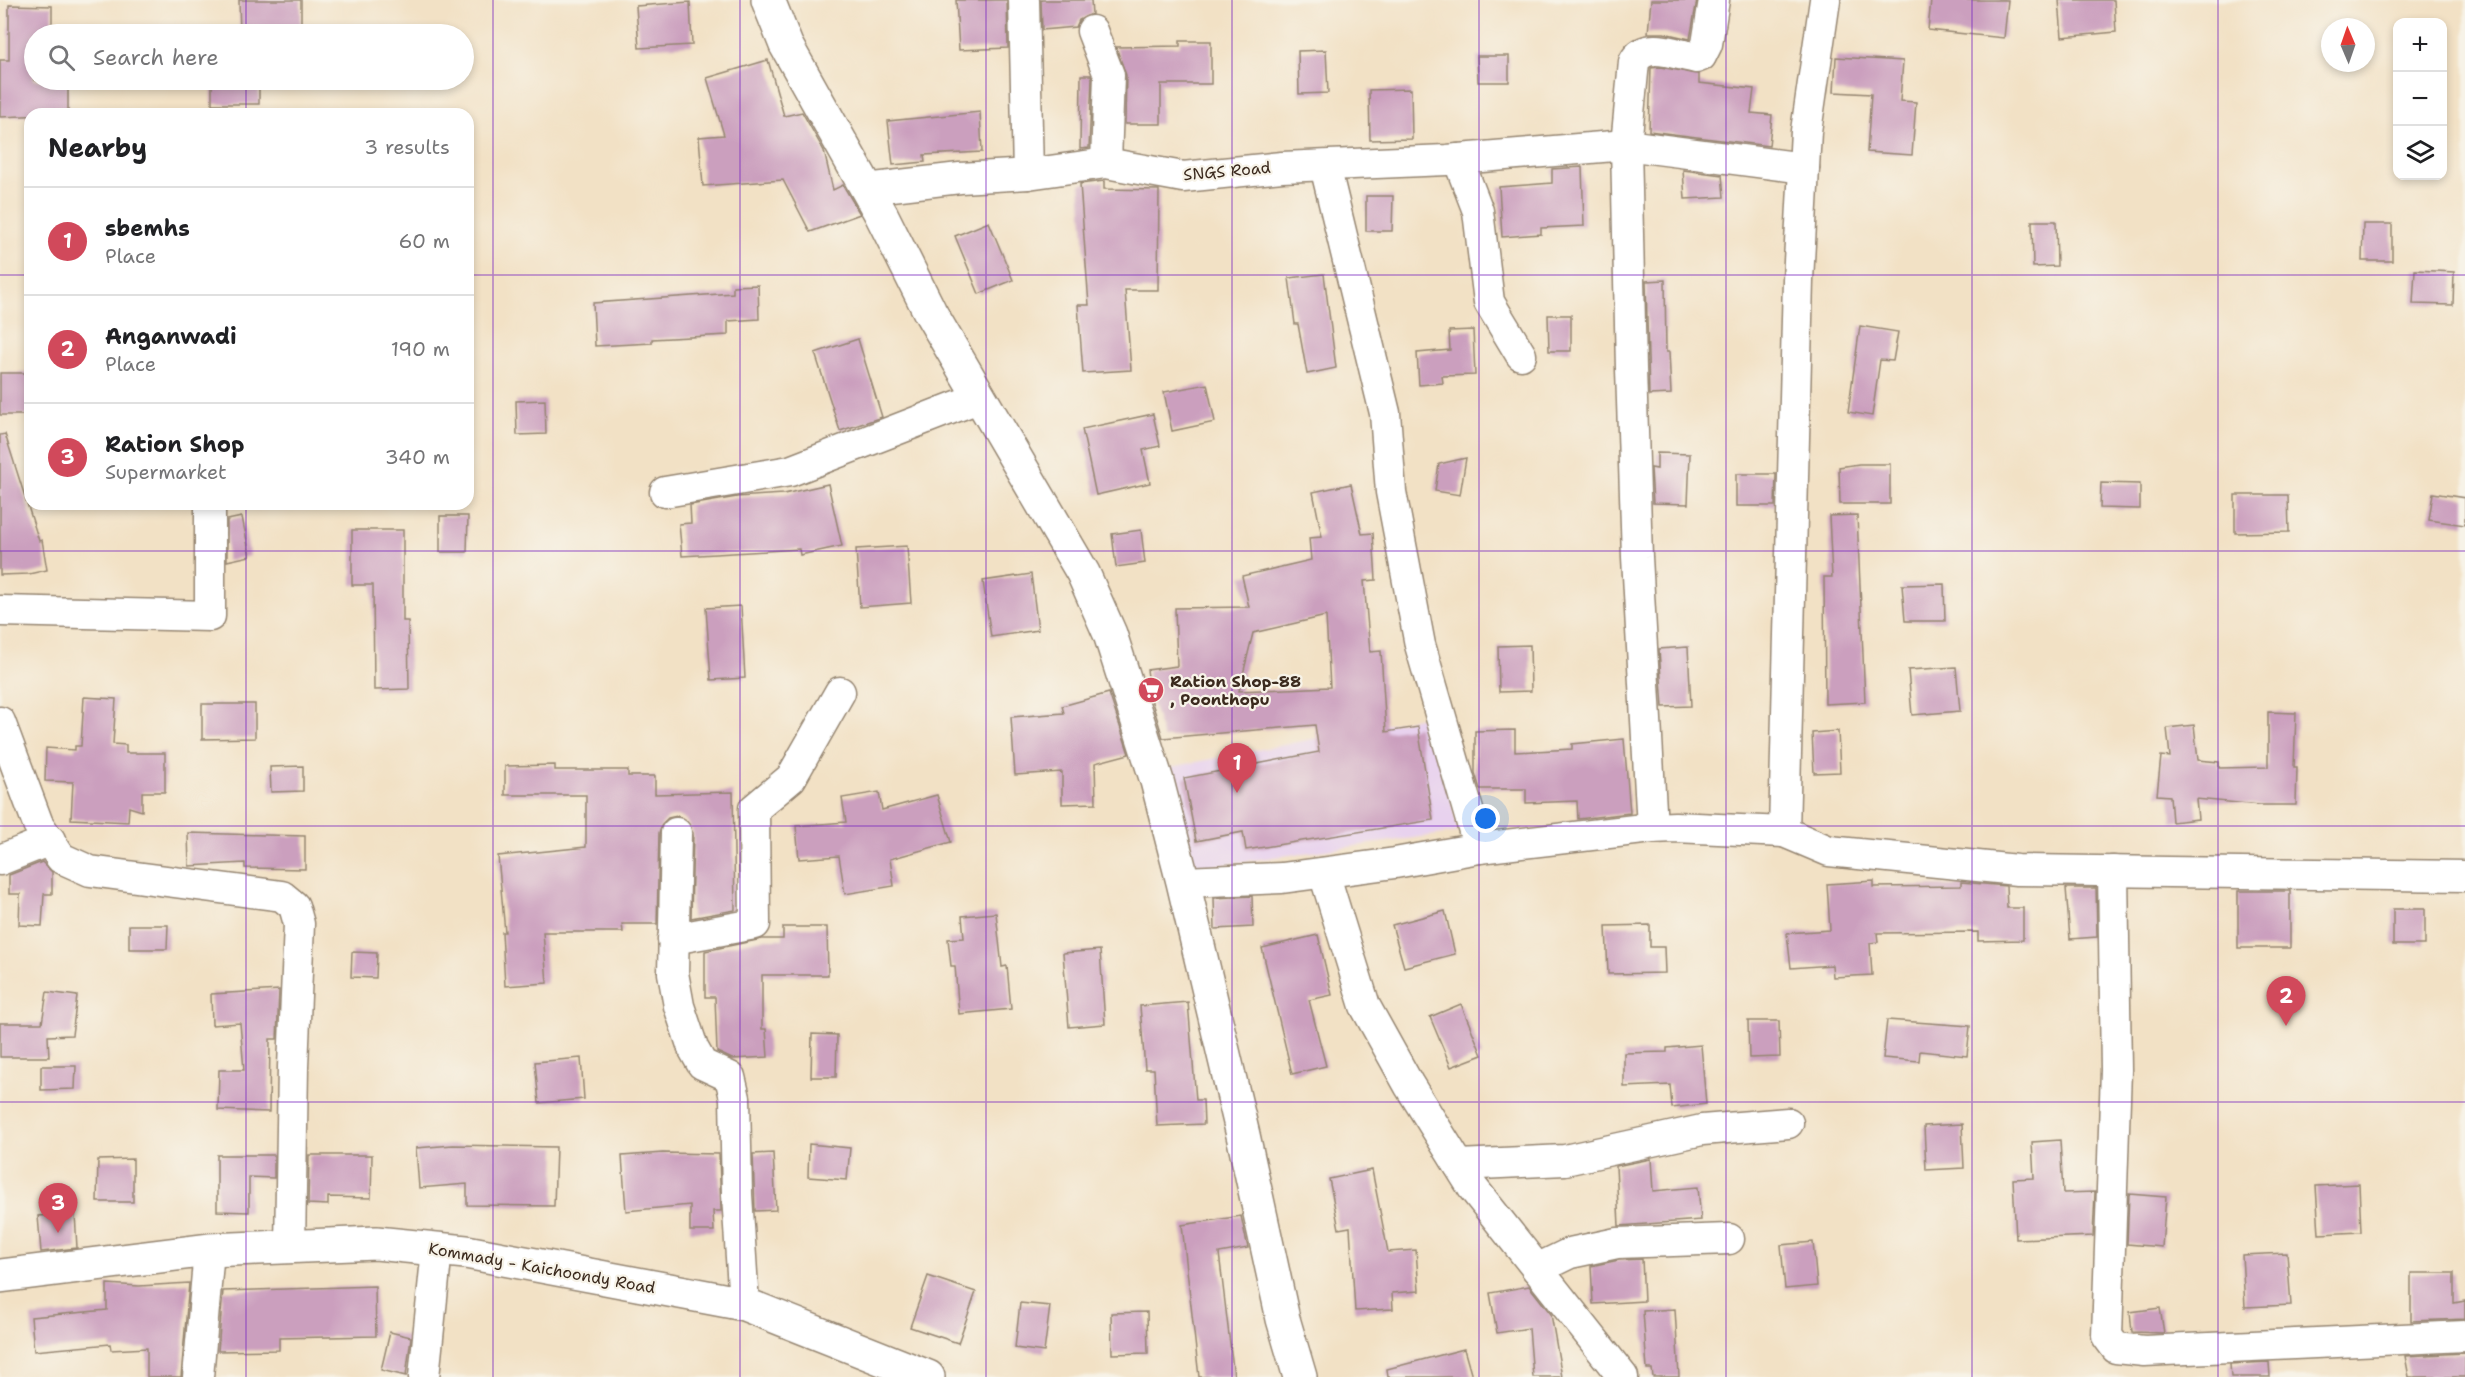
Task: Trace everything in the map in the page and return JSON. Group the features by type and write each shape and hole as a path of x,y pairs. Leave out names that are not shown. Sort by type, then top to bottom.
{"main road":[{"path":"768,0 786,45 866,189 930,312 978,398 1083,573 1110,634 1157,781 1183,882 1243,1135 1283,1319 1300,1377"},
{"name":"Kommady - Kaichoondy Road","path":"0,1276 209,1250 376,1243 437,1249 744,1304 928,1377"}],"street":[{"path":"1024,0 1028,174"},
{"path":"1652,828 1637,557 1626,145 1634,62 1638,54 1649,49 1696,58 1701,56 1707,44 1714,0"},
{"path":"1784,832 1797,304 1806,131 1824,0"},
{"path":"1092,31 1109,75 1106,163"},
{"name":"SNGS Road","path":"866,189 960,178 1028,174 1106,163 1184,177 1626,145 1804,168"},
{"path":"1452,159 1478,211 1489,302 1521,355"},
{"path":"1325,166 1386,412 1391,492 1420,645 1479,848"},
{"path":"665,492 790,471 978,398"},
{"path":"0,611 210,616 210,510"},
{"path":"673,939 755,924 754,809 791,778 840,692"},
{"path":"0,722 38,824 61,858 90,871 282,896 294,906 299,924 292,1067 290,1247"},
{"path":"1183,882 1282,878 1479,848 1675,827 1784,832 1829,851 2017,870 2465,876"},
{"path":"676,833 673,973 679,1006 693,1048 702,1064 730,1077 735,1098 737,1195 744,1304"},
{"path":"0,860 50,840"},
{"path":"2113,871 2116,1070 2107,1336 2116,1348 2144,1352 2465,1336"},
{"path":"1324,873 1365,1006 1459,1165 1473,1188 1623,1377"},
{"path":"1459,1165 1565,1160 1702,1130 1788,1123"},
{"path":"1537,1269 1570,1253 1617,1243 1729,1239"},
{"path":"424,1377 437,1249"},
{"path":"198,1377 209,1250"}],"shaded area":[{"path":"1434,715 1458,832 1195,868 1167,768"}],"building":[{"path":"239,0 301,0 301,24 240,24"},
{"path":"956,0 1007,0 1008,48 959,50"},
{"path":"1041,0 1091,0 1092,14 1079,20 1076,27 1042,30"},
{"path":"1651,0 1697,0 1690,39 1664,33 1648,33"},
{"path":"1931,0 2008,0 2004,38 1928,30"},
{"path":"2059,0 2114,0 2116,32 2062,37"},
{"path":"690,2 692,45 639,48 636,6"},
{"path":"9,5 52,6 52,24 24,24 24,90 68,90 68,108 24,108 24,116 0,117 0,60 9,60"},
{"path":"1180,41 1211,41 1211,84 1161,84 1161,124 1125,124 1126,75 1116,47 1180,46"},
{"path":"1326,50 1328,93 1299,94 1298,51"},
{"path":"1477,56 1509,56 1509,82 1478,82"},
{"path":"1836,57 1903,61 1900,101 1916,102 1912,155 1867,152 1871,94 1834,92"},
{"path":"768,60 784,116 802,112 824,151 833,190 843,185 860,214 810,232 783,180 703,186 699,137 724,135 707,78"},
{"path":"1660,67 1699,74 1699,83 1754,89 1751,113 1772,115 1769,146 1649,131 1651,68"},
{"path":"1081,75 1091,75 1092,78 1089,148 1080,149"},
{"path":"1411,89 1412,139 1370,140 1369,90"},
{"path":"212,90 259,90 259,104 212,104"},
{"path":"980,112 982,152 924,155 925,162 893,165 888,121"},
{"path":"1582,167 1584,226 1541,228 1541,234 1502,237 1499,187 1552,183 1552,169"},
{"path":"1683,170 1722,175 1724,197 1685,199"},
{"path":"1104,181 1104,189 1159,190 1158,290 1125,290 1131,370 1083,373 1078,305 1089,305 1080,184"},
{"path":"1366,196 1393,196 1392,231 1366,231"},
{"path":"2032,221 2056,221 2057,266 2033,267"},
{"path":"989,222 1013,280 979,294 955,236"},
{"path":"2363,224 2392,224 2392,261 2362,261"},
{"path":"2415,270 2454,272 2453,305 2413,304"},
{"path":"1324,274 1336,368 1307,374 1298,324 1295,324 1289,278"},
{"path":"1665,280 1666,352 1669,352 1671,394 1649,395 1646,281"},
{"path":"758,285 759,319 728,321 728,335 652,339 652,343 595,346 593,303 733,293 733,286"},
{"path":"1548,315 1571,315 1571,351 1549,351"},
{"path":"1860,326 1898,332 1893,361 1880,360 1872,416 1848,412"},
{"path":"1473,330 1475,375 1442,376 1443,383 1419,385 1417,353 1450,350 1449,331"},
{"path":"858,339 882,417 840,431 815,353"},
{"path":"0,373 24,373 24,415 0,415"},
{"path":"1207,384 1215,422 1172,431 1164,392"},
{"path":"545,400 546,434 517,435 516,401"},
{"path":"1153,414 1160,446 1143,450 1150,483 1096,495 1082,429"},
{"path":"5,434 24,494 24,510 29,510 39,541 42,540 47,570 29,574 0,575 0,435"},
{"path":"1657,453 1690,454 1688,504 1653,503 1651,468 1657,469"},
{"path":"1466,458 1460,495 1435,491 1439,464"},
{"path":"1859,464 1890,464 1890,504 1840,504 1839,467"},
{"path":"1736,474 1776,474 1775,506 1736,506"},
{"path":"2101,483 2140,484 2140,509 2100,508"},
{"path":"828,484 842,546 800,555 799,549 682,556 679,524 691,523 690,505 737,497 784,494"},
{"path":"1351,484 1362,534 1373,533 1376,580 1364,581 1370,652 1381,651 1386,732 1418,727 1433,820 1246,850 1243,832 1196,841 1184,778 1319,752 1315,725 1163,738 1146,683 1149,683 1147,670 1177,666 1175,608 1249,607 1242,576 1311,560 1309,538 1322,537 1313,492","holes":["1326,616 1330,687 1239,691 1253,633"]},
{"path":"2433,493 2465,498 2465,525 2429,520"},
{"path":"2235,495 2288,495 2289,532 2235,533"},
{"path":"1857,515 1865,702 1825,704 1824,577 1832,577 1829,516"},
{"path":"440,516 468,516 467,552 440,552"},
{"path":"242,517 250,556 227,561 227,520"},
{"path":"352,530 403,530 403,621 408,621 409,689 374,690 373,585 352,585"},
{"path":"1141,530 1145,563 1116,567 1112,534"},
{"path":"907,546 911,603 860,607 856,549"},
{"path":"1031,574 1038,630 991,637 983,581"},
{"path":"1944,584 1945,621 1905,621 1902,585"},
{"path":"741,606 745,678 711,680 706,608"},
{"path":"1530,645 1531,691 1499,692 1498,646"},
{"path":"1688,647 1691,706 1663,707 1659,649"},
{"path":"1956,667 1960,711 1912,715 1908,670"},
{"path":"1109,693 1129,754 1095,763 1096,803 1062,804 1062,772 1015,775 1011,717 1064,713 1062,706"},
{"path":"84,697 116,699 113,744 126,745 126,753 165,753 165,792 142,792 142,811 129,807 128,822 71,819 73,782 45,781 46,748 75,750 75,746 81,746"},
{"path":"202,704 255,704 255,738 202,739"},
{"path":"2268,712 2296,713 2294,767 2297,767 2296,805 2260,805 2196,799 2198,819 2172,822 2170,796 2157,795 2161,756 2170,757 2167,728 2194,725 2198,760 2219,762 2219,768 2268,767"},
{"path":"1515,730 1515,752 1572,749 1572,744 1624,739 1630,813 1578,819 1577,801 1526,803 1526,789 1480,789 1475,773 1475,731"},
{"path":"1838,731 1840,772 1814,773 1812,733"},
{"path":"555,765 555,770 628,770 628,776 655,776 655,794 733,792 735,910 691,918 693,833 685,819 677,816 668,818 662,824 659,833 657,924 622,924 623,932 543,932 547,983 505,986 502,932 505,932 498,856 586,847 586,795 505,795 505,766"},
{"path":"303,766 303,791 271,792 270,767"},
{"path":"879,792 882,810 937,795 951,842 890,859 894,886 845,894 839,856 799,859 796,826 846,822 842,798"},
{"path":"188,833 305,836 305,869 245,868 245,863 189,866"},
{"path":"42,862 52,872 52,894 44,894 42,926 19,925 20,894 9,894 9,875"},
{"path":"1874,881 1874,887 1961,886 1961,882 2006,886 2007,908 2023,908 2023,940 1978,941 1978,932 1877,933 1878,942 1870,943 1872,975 1833,977 1832,965 1791,968 1787,933 1830,930 1827,884"},
{"path":"2066,888 2096,888 2097,937 2070,939"},
{"path":"2238,891 2290,891 2290,948 2238,948"},
{"path":"1252,896 1253,927 1215,929 1214,898"},
{"path":"2393,909 2425,909 2425,945 2393,945"},
{"path":"1445,911 1455,954 1404,967 1392,925"},
{"path":"996,913 1002,967 1007,966 1011,1009 959,1014 955,966 951,966 948,939 964,938 962,916"},
{"path":"129,925 168,925 167,949 129,949"},
{"path":"1650,925 1650,947 1664,947 1665,973 1608,974 1606,926"},
{"path":"783,927 827,927 828,975 762,975 762,1029 766,1029 768,1057 732,1059 717,1052 715,997 705,997 705,951 762,939 783,939"},
{"path":"1318,935 1332,995 1309,1000 1326,1066 1292,1074 1262,948"},
{"path":"1100,950 1105,1024 1069,1027 1063,953"},
{"path":"352,952 377,953 376,978 351,977"},
{"path":"279,990 277,1039 270,1039 269,1112 218,1110 219,1070 244,1070 240,1023 212,1025 211,994"},
{"path":"47,992 77,996 72,1035 48,1036 49,1057 0,1057 0,1023 42,1023"},
{"path":"1188,1002 1196,1100 1203,1100 1204,1124 1157,1126 1154,1069 1145,1069 1140,1006"},
{"path":"1461,1004 1482,1055 1451,1067 1430,1017"},
{"path":"1887,1020 1970,1026 1967,1056 1920,1051 1919,1061 1883,1058"},
{"path":"1748,1021 1779,1021 1780,1057 1749,1058"},
{"path":"812,1034 837,1035 836,1077 811,1077"},
{"path":"1701,1045 1706,1104 1672,1108 1670,1085 1624,1087 1624,1053 1667,1052 1667,1048"},
{"path":"581,1058 584,1099 539,1103 535,1062"},
{"path":"41,1066 76,1066 75,1089 41,1090"},
{"path":"1962,1124 1964,1168 1926,1170 1924,1126"},
{"path":"2060,1140 2063,1193 2095,1192 2093,1236 2016,1239 2013,1179 2034,1178 2032,1142"},
{"path":"809,1144 850,1148 847,1180 808,1177"},
{"path":"453,1145 556,1147 554,1206 467,1205 467,1184 419,1188 416,1148"},
{"path":"663,1153 719,1154 721,1211 713,1211 714,1231 690,1231 690,1205 626,1211 622,1156"},
{"path":"773,1153 776,1210 755,1211 753,1154"},
{"path":"217,1155 274,1155 274,1178 249,1177 249,1212 217,1211"},
{"path":"309,1155 372,1155 371,1198 328,1197 328,1205 308,1204"},
{"path":"133,1159 133,1202 97,1202 98,1160"},
{"path":"1651,1159 1653,1191 1698,1187 1701,1220 1619,1226 1616,1166"},
{"path":"1372,1170 1388,1252 1416,1250 1419,1291 1392,1293 1393,1309 1355,1311 1350,1227 1339,1229 1329,1179"},
{"path":"2359,1184 2361,1232 2319,1234 2316,1186"},
{"path":"2129,1194 2166,1197 2162,1247 2127,1244"},
{"path":"75,1213 77,1248 41,1252 38,1216"},
{"path":"1241,1216 1248,1248 1219,1253 1234,1377 1199,1377 1182,1225"},
{"path":"1813,1242 1817,1286 1785,1289 1781,1245"},
{"path":"2287,1253 2291,1305 2245,1307 2242,1255"},
{"path":"1642,1259 1644,1301 1593,1304 1591,1266 1619,1260"},
{"path":"2411,1273 2454,1273 2454,1303 2465,1301 2465,1319 2411,1321"},
{"path":"928,1276 976,1292 958,1343 910,1327"},
{"path":"189,1283 181,1377 147,1377 147,1348 111,1350 110,1344 34,1351 31,1317 107,1310 107,1284 139,1286"},
{"path":"375,1286 376,1336 279,1338 279,1350 218,1351 223,1291"},
{"path":"1529,1286 1551,1314 1562,1377 1533,1377 1529,1328 1497,1333 1490,1293"},
{"path":"1020,1303 1050,1306 1044,1352 1015,1348"},
{"path":"2160,1308 2164,1333 2132,1332 2130,1312"},
{"path":"1675,1309 1679,1377 1653,1377 1652,1369 1647,1369 1643,1311"},
{"path":"1147,1312 1148,1353 1112,1354 1111,1313"},
{"path":"390,1332 411,1337 406,1376 381,1370"},
{"path":"1464,1349 1472,1377 1388,1377 1387,1369"},
{"path":"2465,1353 2465,1377 2409,1377 2405,1356"},
{"path":"2269,1362 2270,1377 2231,1377 2230,1364"}],"place":[{"name":"Ration Shop-88 , Poonthopu","path":"1151,690"},
{"name":"sbemhs","path":"1237,793"},
{"name":"Anganwadi","path":"2286,1026"},
{"name":"Ration Shop","path":"58,1233"}]}
